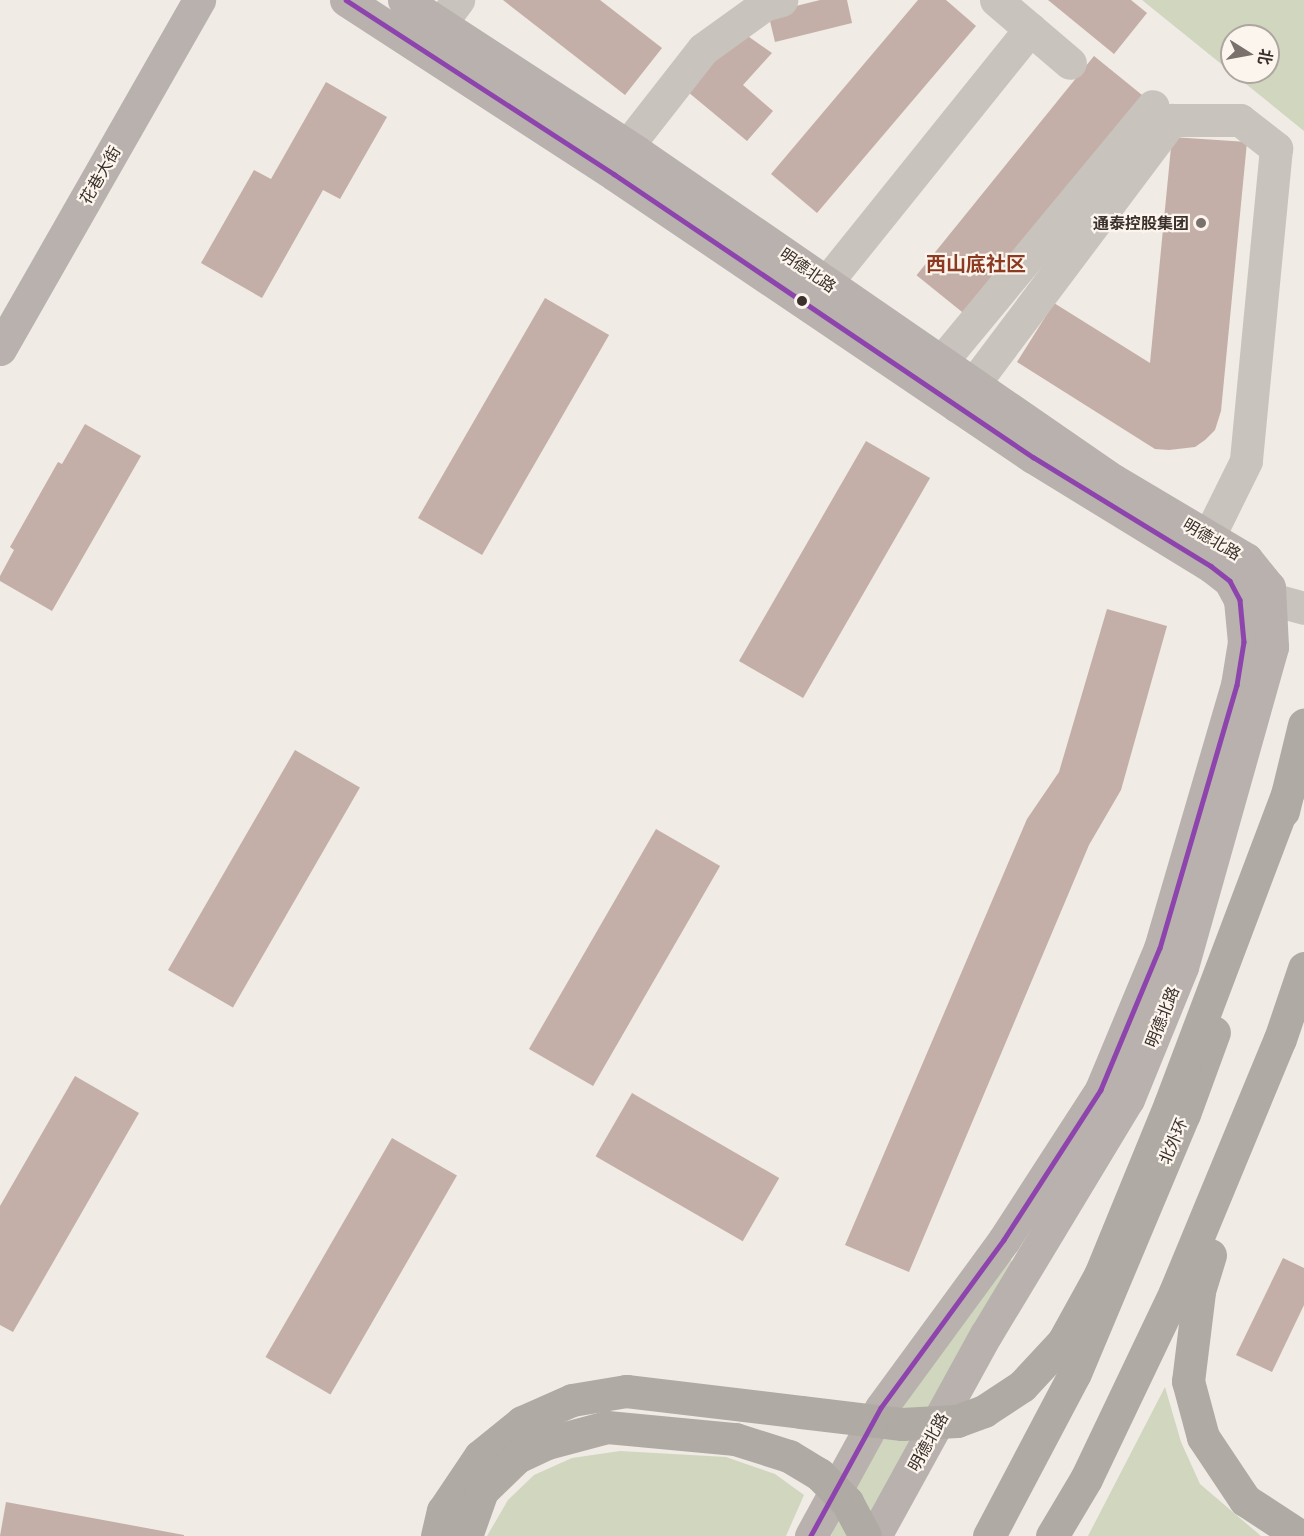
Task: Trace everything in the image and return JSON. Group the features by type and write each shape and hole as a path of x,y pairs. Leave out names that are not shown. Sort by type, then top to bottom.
{"highway":[{"name":"北外环","path":"989,1536 1075,1373 1185,1114 1246,945 1291,783 1304,725"},
{"path":"437,1536 443,1510 480,1456 522,1422 572,1400 626,1392 902,1424 957,1421 984,1411 1022,1386 1063,1342 1100,1275 1166,1115 1291,783"},
{"path":"1052,1536 1086,1479 1175,1292 1280,1039 1304,968"},
{"path":"1300,1536 1245,1500 1221,1469 1203,1437 1188,1382 1199,1292 1217,1234 1295,1039 1304,1004"},
{"path":"466,1536 482,1491 517,1457 547,1443 607,1427 735,1439 789,1456 819,1474 847,1502 865,1536"}],"main road":[{"name":"花巷大街","path":"0,349 199,0"},
{"name":"明德北路","path":"346,0 440,24"},
{"name":"明德北路","path":"404,0 440,24 617,157 965,394 1126,516 1204,547 1230,580 1256,599 1272,647 1182,967 1128,1099 986,1334 875,1536"},
{"name":"明德北路","path":"811,1536 881,1408 1004,1240 1106,1079 1160,948 1237,685 1244,642 1256,599"}],"street":[{"path":"617,157 703,49 733,0"},
{"path":"703,49 764,5 781,0"},
{"path":"996,0 1070,63"},
{"path":"816,293 1029,29"},
{"path":"934,373 1153,106"},
{"path":"965,394 1172,120 1240,120 1276,148 1246,462 1204,547"},
{"path":"1256,599 1304,608"}],"green space":[{"path":"1142,0 1304,0 1304,131 1246,84 1280,84 1280,24 1220,24 1220,63"},
{"path":"1011,1259 1013,1266 860,1536 831,1536 867,1459 911,1386"},
{"path":"1165,1387 1181,1442 1200,1484 1261,1536 1088,1536"},
{"path":"620,1451 726,1457 775,1474 804,1495 786,1536 487,1536 508,1500 534,1475 572,1458"}],"building":[{"path":"503,0 600,0 662,48 625,95"},
{"path":"820,0 847,0 852,23 775,42 768,13"},
{"path":"918,0 946,0 976,26 817,213 771,174"},
{"path":"1048,0 1131,0 1147,13 1114,54"},
{"path":"742,32 772,53 743,85 773,111 747,141 682,87"},
{"path":"1094,56 1145,97 967,316 917,275"},
{"path":"326,82 387,117 340,199 323,190 262,298 201,263 254,170 271,179"},
{"name":"通泰控股集团","path":"1172,137 1247,142 1221,411 1215,430 1205,440 1195,447 1169,450 1155,449 1017,362 1054,303 1150,363"},
{"path":"545,298 609,335 482,555 418,518"},
{"path":"85,424 141,456 52,611 0,581 0,576 14,550 10,547 58,462 62,464"},
{"path":"866,441 930,478 803,698 739,661"},
{"path":"1107,609 1167,626 1121,790 1089,845 909,1272 845,1245 1027,819 1059,772"},
{"path":"295,750 360,788 233,1007 168,970"},
{"path":"656,829 720,866 593,1086 529,1049"},
{"path":"75,1076 139,1113 13,1332 0,1325 0,1206"},
{"path":"632,1093 779,1178 743,1241 596,1156"},
{"path":"392,1138 457,1176 330,1395 266,1357"},
{"path":"1283,1258 1304,1268 1304,1305 1272,1372 1236,1355"},
{"path":"6,1502 184,1535 184,1536 0,1536"}],"transit line":[{"path":"346,0 614,174 1033,457 1211,566 1230,581 1240,600 1244,642 1237,685 1160,948 1101,1090 1004,1240 881,1408 811,1536"}],"place":[{"name":"通泰控股集团","path":"1201,223"}],"district":[{"name":"西山底社区","path":"976,263"}]}
